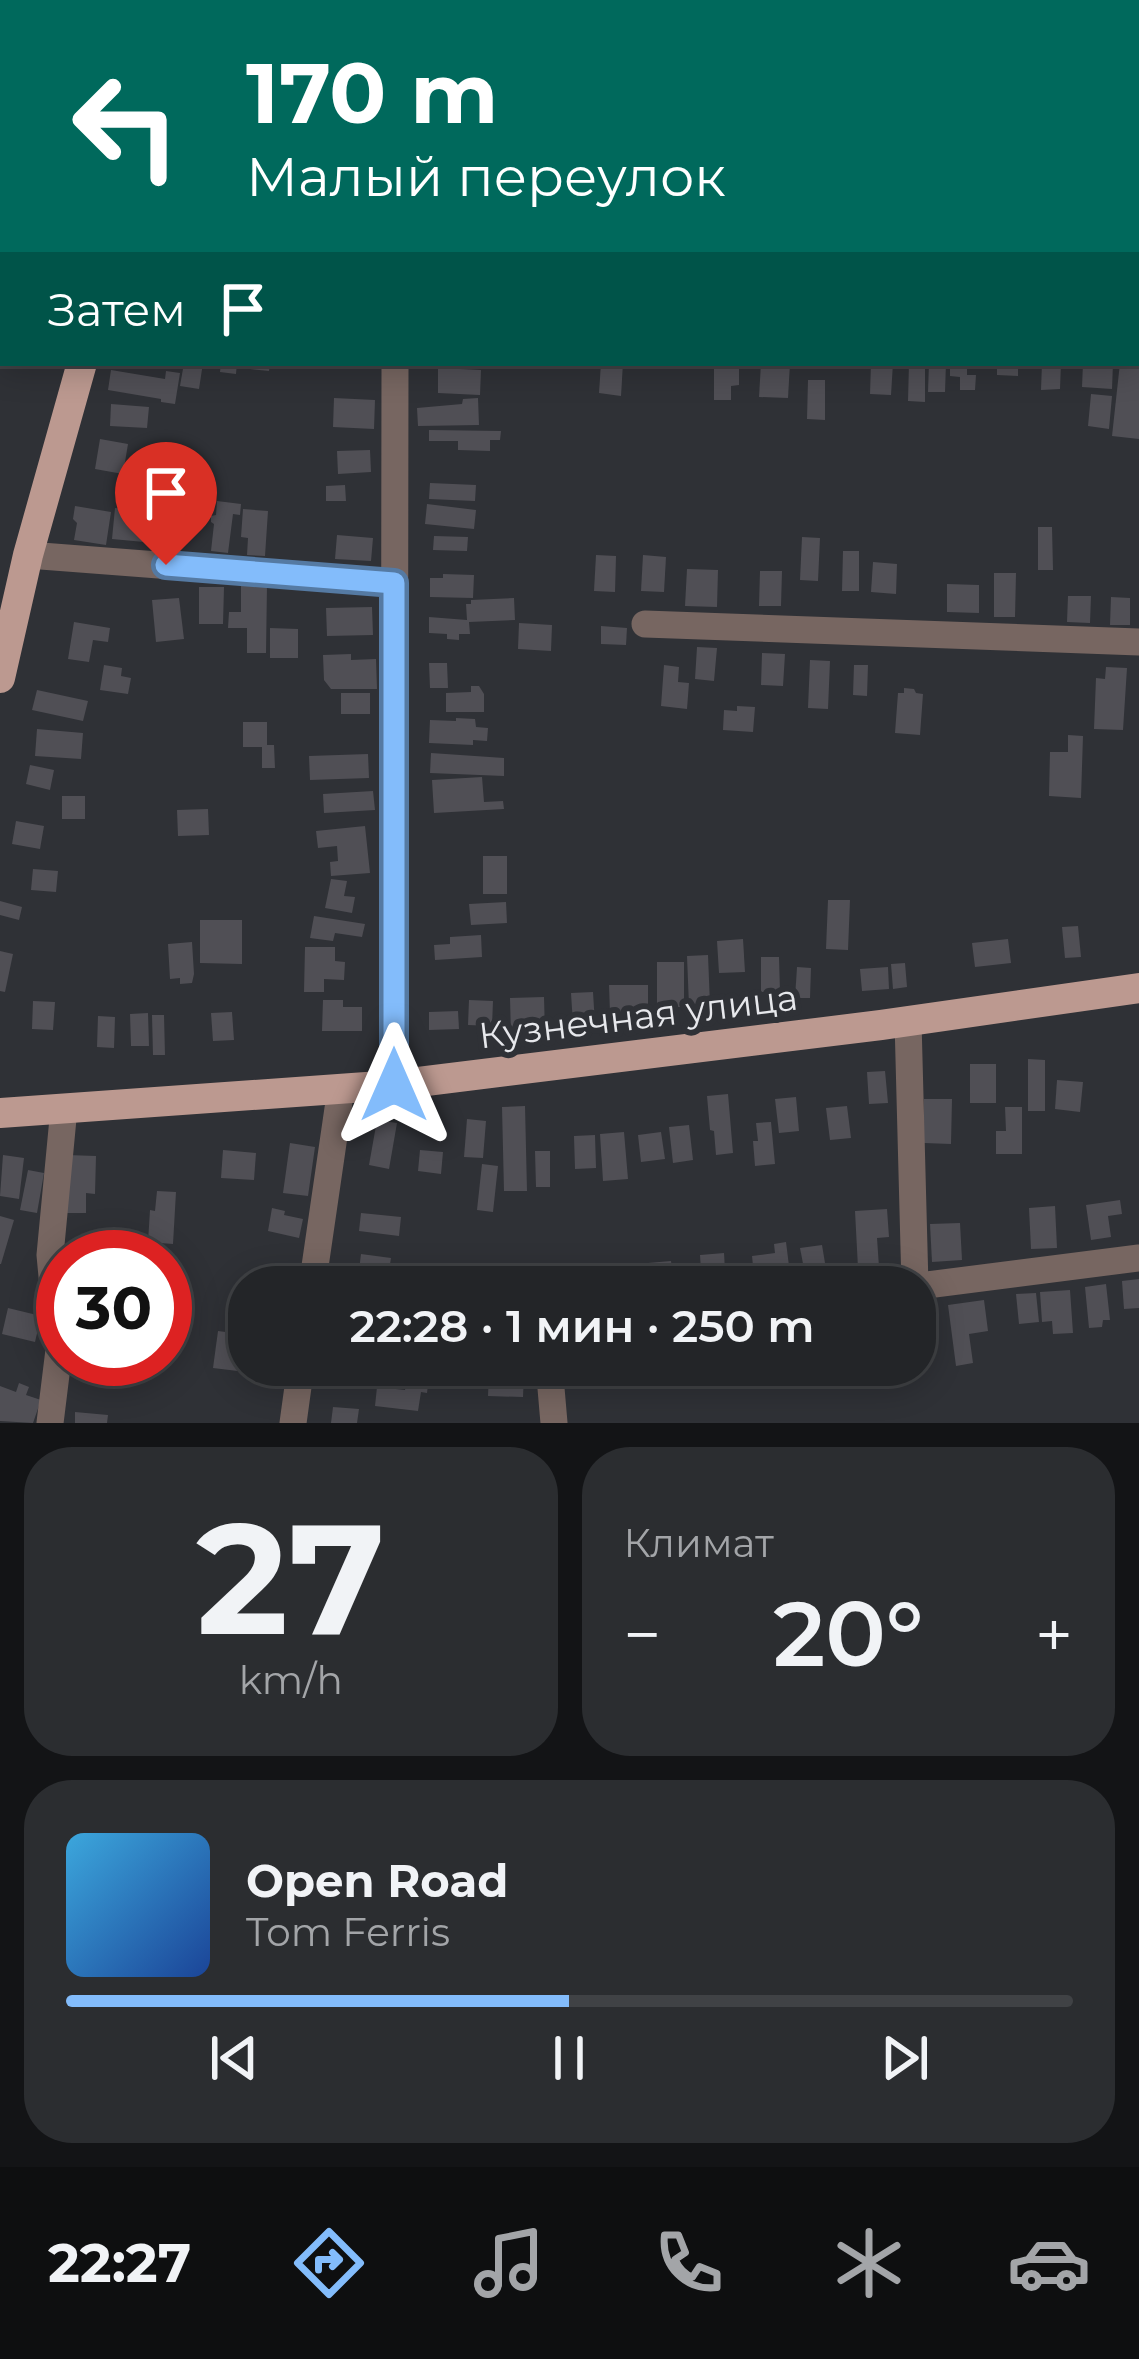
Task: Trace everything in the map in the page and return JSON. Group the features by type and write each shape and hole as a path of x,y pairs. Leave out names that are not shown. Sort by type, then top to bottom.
{"main road":[{"path":"0,678 6,623 81,366"},
{"name":"Кузнечная улица","path":"0,1113 394,1085 908,1022 1139,988"}],"street":[{"path":"394,1085 395,366"},
{"path":"28,555 394,583"},
{"path":"644,624 1139,642"},
{"path":"908,1022 913,1266"},
{"path":"315,1266 341,1088"},
{"path":"50,1423 59,1350 50,1255 64,1108"},
{"path":"936,1284 1139,1258"},
{"path":"293,1423 298,1386"},
{"path":"551,1386 554,1423"}],"building":[{"path":"183,366 203,366 199,389 180,386"},
{"path":"221,366 237,366 236,374 220,372"},
{"path":"601,366 623,366 621,396 599,393"},
{"path":"714,366 739,366 739,385 731,386 731,400 714,400"},
{"path":"761,366 790,366 788,398 759,397"},
{"path":"871,366 893,366 891,395 870,394"},
{"path":"909,366 925,366 925,402 908,401"},
{"path":"929,366 946,366 945,392 928,392"},
{"path":"950,366 967,366 967,375 976,375 975,390 960,390 960,377 950,376"},
{"path":"997,366 1018,366 1018,376 997,375"},
{"path":"1042,366 1061,366 1060,389 1041,390"},
{"path":"1083,366 1113,366 1112,389 1082,387"},
{"path":"1120,366 1139,366 1139,439 1112,436"},
{"path":"438,368 481,370 480,395 438,393"},
{"path":"111,370 165,379 166,371 180,373 175,404 108,390"},
{"path":"808,380 825,380 825,420 807,419"},
{"path":"1091,394 1112,396 1109,429 1088,426"},
{"path":"334,398 375,400 374,429 333,427"},
{"path":"478,398 479,425 418,426 417,408"},
{"path":"111,404 149,407 147,428 110,426"},
{"path":"429,430 501,431 500,440 490,440 490,451 458,450 458,441 429,441"},
{"path":"100,439 128,444 123,474 95,469"},
{"path":"370,450 371,472 338,474 337,451"},
{"path":"430,483 476,485 475,501 429,499"},
{"path":"345,485 346,501 326,501 326,486"},
{"path":"217,501 241,504 240,515 233,514 228,553 211,551 211,516 216,515"},
{"path":"127,504 139,505 139,513 149,514 144,542 112,539 115,508 126,509"},
{"path":"427,504 476,510 474,529 425,524"},
{"path":"75,506 111,512 106,545 74,540"},
{"path":"243,509 268,511 265,556 247,555 248,538 241,537"},
{"path":"159,514 183,515 181,550 157,549"},
{"path":"1038,527 1052,527 1053,570 1038,570"},
{"path":"337,535 373,538 371,561 335,559"},
{"path":"434,536 468,537 467,551 433,550"},
{"path":"802,537 820,538 818,581 800,580"},
{"path":"843,551 859,551 859,591 842,591"},
{"path":"596,555 616,556 615,592 594,591"},
{"path":"643,555 666,557 664,592 641,591"},
{"path":"873,562 897,564 896,594 871,592"},
{"path":"687,569 718,570 717,607 685,606"},
{"path":"760,571 782,571 781,606 759,606"},
{"path":"994,573 1016,573 1015,617 994,617"},
{"path":"443,574 474,575 473,598 430,597 430,578 443,578"},
{"path":"947,584 979,585 979,613 947,612"},
{"path":"241,585 267,585 266,653 247,653 247,628 228,628 229,612 241,612"},
{"path":"199,587 224,587 223,624 199,624"},
{"path":"1068,596 1091,596 1090,623 1067,622"},
{"path":"1111,597 1130,598 1130,625 1110,625"},
{"path":"179,598 184,639 156,642 152,600"},
{"path":"514,598 515,620 469,622 470,634 459,634 459,640 429,633 429,617 467,620 466,604 471,600"},
{"path":"372,607 373,635 327,636 326,608"},
{"path":"74,622 110,628 108,642 93,640 89,662 68,659"},
{"path":"519,623 552,625 551,651 518,649"},
{"path":"601,626 627,628 626,645 601,644"},
{"path":"270,628 298,629 298,658 270,658"},
{"path":"697,647 717,648 714,681 695,679"},
{"path":"762,653 785,654 783,686 761,685"},
{"path":"351,654 351,660 376,659 377,689 331,689 324,680 323,655"},
{"path":"810,660 830,661 828,709 808,708"},
{"path":"429,663 447,663 448,688 430,688"},
{"path":"104,665 122,668 121,676 131,678 128,694 100,690"},
{"path":"664,665 679,667 678,682 689,683 687,709 661,706"},
{"path":"854,665 868,665 867,696 853,695"},
{"path":"1106,667 1127,668 1123,730 1094,729 1096,678 1105,679"},
{"path":"471,686 479,686 484,694 484,712 446,712 446,693 471,692"},
{"path":"904,688 923,694 920,735 895,733 898,693 904,693"},
{"path":"37,690 88,701 83,721 32,710"},
{"path":"341,693 370,693 370,714 341,714"},
{"path":"737,706 755,707 753,732 723,730 724,710 737,711"},
{"path":"475,719 476,727 488,728 487,741 429,743 430,720"},
{"path":"243,722 267,722 267,745 274,745 275,768 262,768 262,747 243,747"},
{"path":"37,729 83,733 81,759 35,756"},
{"path":"1068,735 1083,736 1081,798 1049,796 1050,752 1068,752"},
{"path":"431,753 504,758 504,776 430,773"},
{"path":"368,754 369,778 310,780 309,756"},
{"path":"30,765 54,770 50,790 26,784"},
{"path":"482,777 484,802 503,801 504,809 434,813 432,780"},
{"path":"373,791 375,810 324,813 323,794"},
{"path":"62,796 85,796 85,819 62,819"},
{"path":"208,809 209,835 178,836 177,810"},
{"path":"16,821 44,826 40,849 12,844"},
{"path":"365,826 370,873 331,876 330,862 338,861 337,846 318,848 316,831"},
{"path":"483,856 507,856 507,894 483,894"},
{"path":"33,869 58,871 56,892 31,890"},
{"path":"331,879 347,881 344,896 355,897 352,913 325,908"},
{"path":"828,900 850,900 848,950 826,949"},
{"path":"0,901 22,907 19,920 0,915"},
{"path":"506,902 507,923 471,925 469,904"},
{"path":"314,916 365,924 362,937 335,933 333,941 310,938"},
{"path":"200,920 242,920 242,964 200,963"},
{"path":"1078,926 1081,957 1065,958 1062,927"},
{"path":"481,935 482,957 435,960 434,945 450,944 450,937"},
{"path":"743,939 745,972 719,973 717,941"},
{"path":"1008,939 1011,963 975,967 972,943"},
{"path":"192,942 192,983 180,984 180,978 170,979 168,944"},
{"path":"305,947 335,947 335,961 345,962 344,980 324,979 324,992 304,992"},
{"path":"0,951 13,954 5,992 0,991"},
{"path":"708,955 710,1005 689,1006 687,956"},
{"path":"761,957 779,957 780,992 761,992"},
{"path":"657,962 684,962 684,1007 657,1007"},
{"path":"905,963 907,987 893,989 891,964"},
{"path":"797,967 811,968 810,998 795,998"},
{"path":"888,967 889,989 862,991 860,969"},
{"path":"609,985 648,985 648,1012 610,1013"},
{"path":"593,992 595,1023 573,1024 571,993"},
{"path":"544,997 545,1033 511,1034 510,998"},
{"path":"323,1000 362,1007 362,1031 322,1031"},
{"path":"469,1000 493,1001 492,1026 468,1025"},
{"path":"33,1001 55,1002 53,1030 32,1029"},
{"path":"458,1011 459,1029 429,1030 429,1012"},
{"path":"232,1012 234,1040 213,1041 211,1013"},
{"path":"148,1013 149,1046 131,1046 130,1014"},
{"path":"152,1015 164,1015 165,1055 153,1055"},
{"path":"98,1016 115,1017 114,1048 97,1047"},
{"path":"1028,1059 1045,1060 1045,1111 1028,1111"},
{"path":"970,1064 996,1064 996,1103 970,1103"},
{"path":"885,1071 888,1103 869,1104 867,1072"},
{"path":"1057,1080 1083,1082 1080,1112 1055,1109"},
{"path":"728,1094 733,1153 716,1155 707,1096"},
{"path":"796,1097 799,1131 779,1133 775,1099"},
{"path":"924,1099 952,1099 951,1144 924,1143"},
{"path":"525,1106 527,1191 504,1191 502,1107"},
{"path":"847,1106 851,1138 830,1140 826,1108"},
{"path":"1005,1107 1022,1107 1022,1154 996,1154 996,1131 1006,1131"},
{"path":"467,1119 486,1121 483,1158 464,1157"},
{"path":"377,1120 397,1123 389,1169 369,1165"},
{"path":"771,1122 775,1164 755,1166 756,1123"},
{"path":"689,1125 693,1160 673,1163 669,1127"},
{"path":"624,1132 628,1179 603,1181 600,1134"},
{"path":"661,1132 665,1159 641,1162 638,1135"},
{"path":"595,1135 596,1168 575,1169 574,1136"},
{"path":"290,1143 315,1147 308,1196 283,1193"},
{"path":"223,1150 256,1153 254,1180 221,1178"},
{"path":"420,1150 443,1152 441,1174 418,1171"},
{"path":"535,1151 550,1151 550,1187 536,1187"},
{"path":"3,1155 24,1158 19,1199 0,1196"},
{"path":"67,1155 96,1156 95,1194 86,1193 86,1213 66,1213"},
{"path":"482,1164 498,1166 493,1212 477,1210"},
{"path":"28,1170 44,1173 37,1213 20,1210"},
{"path":"157,1191 176,1192 174,1230 149,1230 150,1210 155,1211"},
{"path":"1120,1200 1122,1214 1108,1216 1111,1237 1091,1240 1086,1205"},
{"path":"1055,1206 1057,1248 1031,1249 1029,1208"},
{"path":"272,1208 303,1219 299,1238 268,1231"},
{"path":"887,1209 889,1237 877,1238 879,1266 858,1266 855,1211"},
{"path":"361,1213 401,1217 399,1236 359,1231"},
{"path":"0,1216 14,1220 1,1264 0,1264"},
{"path":"960,1223 962,1260 932,1262 930,1224"},
{"path":"786,1242 789,1266 753,1266 752,1256 775,1253 774,1244"},
{"path":"822,1245 826,1266 803,1266 800,1248"},
{"path":"724,1253 725,1266 701,1266 700,1255"},
{"path":"361,1254 391,1258 390,1266 360,1266"},
{"path":"671,1261 672,1266 648,1266"},
{"path":"1139,1279 1139,1308 1124,1309 1122,1281"},
{"path":"1106,1284 1110,1320 1103,1320 1102,1327 1089,1328 1085,1287"},
{"path":"1070,1290 1073,1333 1053,1334 1052,1321 1042,1322 1040,1292"},
{"path":"1036,1293 1039,1322 1019,1324 1016,1294"},
{"path":"984,1300 988,1331 969,1334 973,1363 956,1366 948,1305"},
{"path":"8,1308 36,1315 35,1342 2,1334"},
{"path":"218,1331 228,1332 228,1370 213,1368"},
{"path":"19,1383 29,1387 26,1395 41,1400 33,1423 0,1421 0,1386 16,1392"},
{"path":"406,1386 428,1386 427,1393 421,1392 418,1411 375,1406 377,1387 405,1390"},
{"path":"488,1386 523,1386 523,1397 488,1396"},
{"path":"333,1407 359,1409 357,1423 331,1423"},
{"path":"75,1412 108,1415 107,1423 75,1423"}],"route":[{"path":"166,565 394,583 394,1085"}]}
